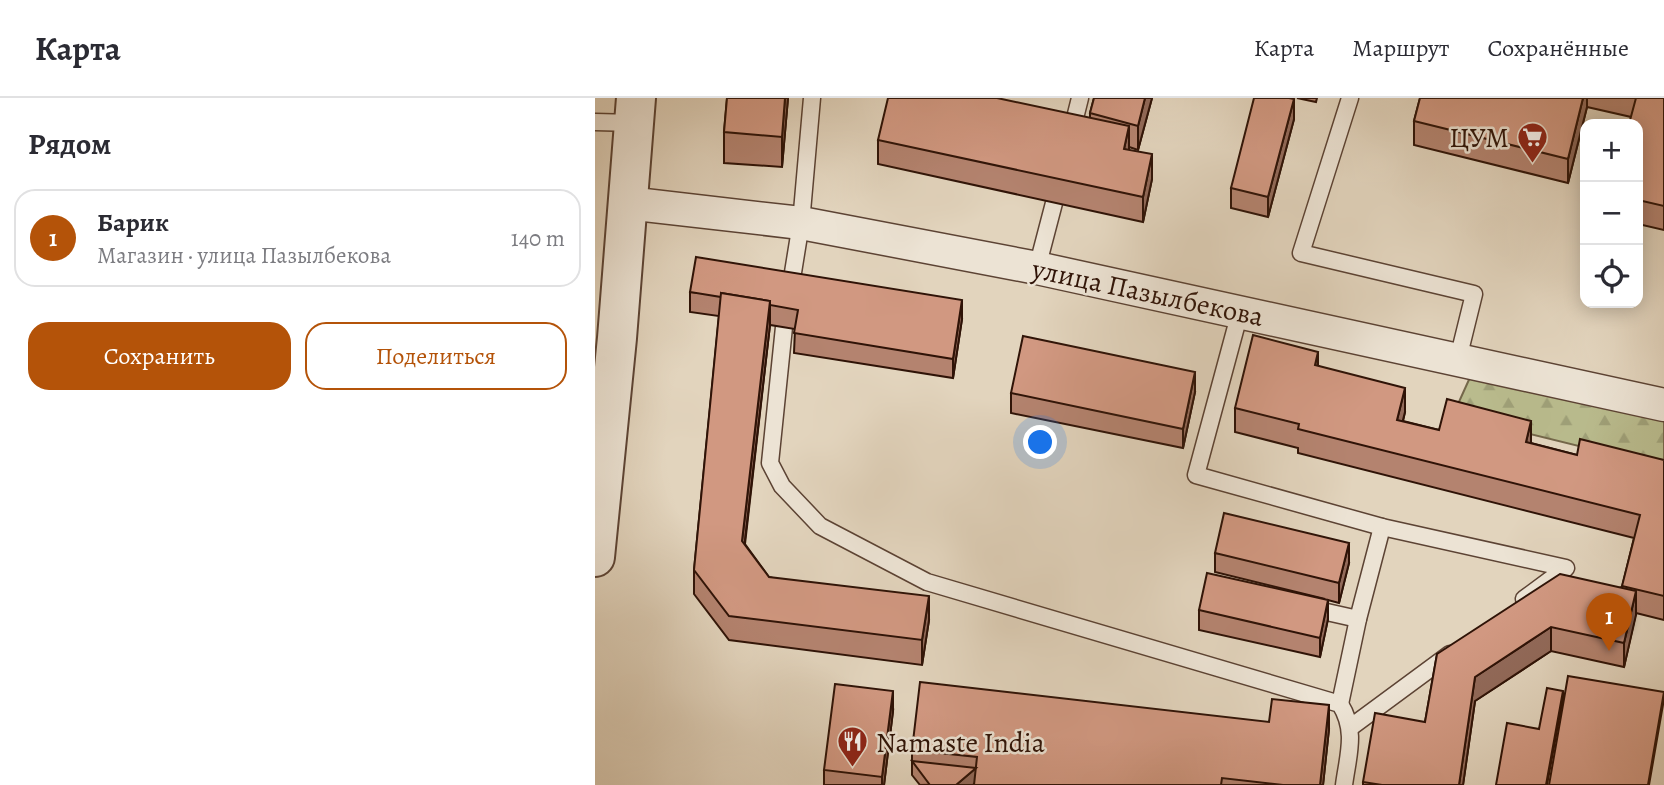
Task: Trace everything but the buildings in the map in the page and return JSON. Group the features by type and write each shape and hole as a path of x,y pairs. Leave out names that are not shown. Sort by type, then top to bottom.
{"street":[{"path":"595,557 608,337 627,203 635,110"},
{"name":"улица Пазылбекова","path":"627,203 801,223 1037,268 1664,405"}],"lane":[{"path":"790,291 801,223 812,98"},
{"path":"1067,132 1080,98"},
{"path":"1350,98 1301,253 1474,294 1458,359"},
{"path":"595,122 635,110"},
{"path":"1037,268 1054,203"},
{"path":"1240,312 1196,475 1382,527 1566,568 1512,608"},
{"path":"784,327 769,463 782,486 820,526 927,582 1339,704 1351,727 1344,785"},
{"path":"1339,704 1382,527"},
{"path":"1292,604 1358,619"},
{"path":"1351,727 1458,648"}],"green space":[{"path":"1472,373 1664,420 1664,467 1453,415"}],"place":[{"name":"ЦУМ","path":"1532,164"},
{"name":"Барик","path":"1609,651"},
{"name":"Namaste India","path":"853,769"}]}
